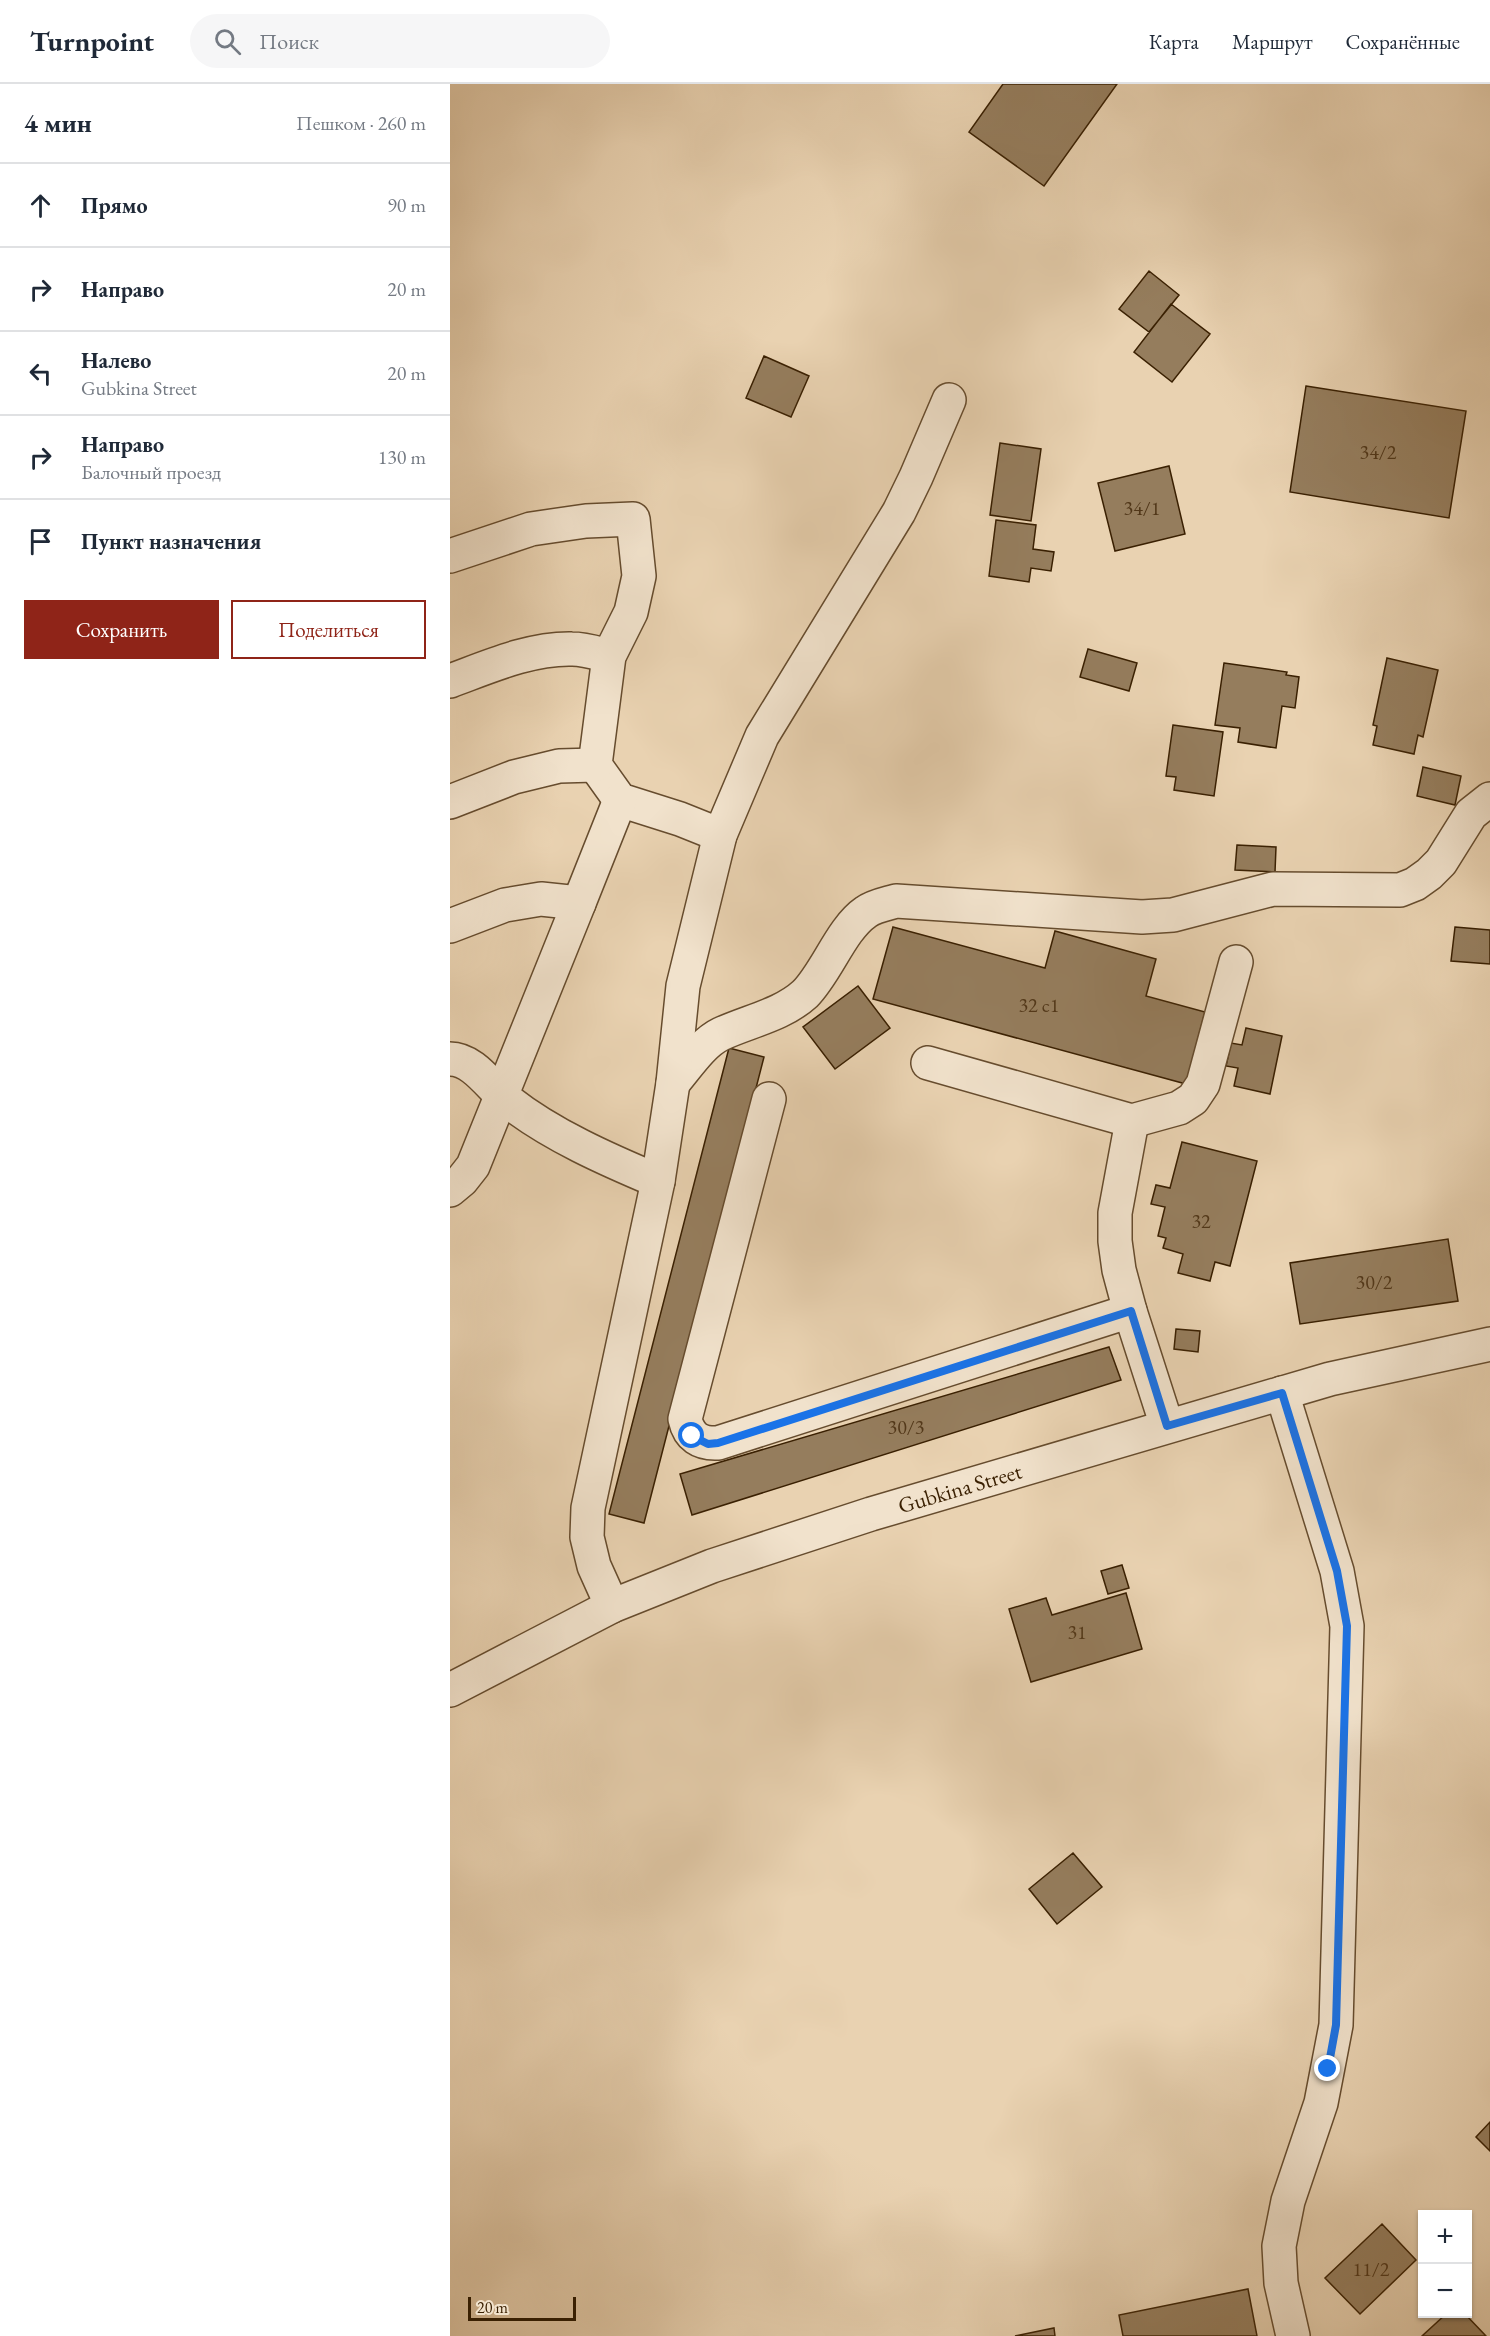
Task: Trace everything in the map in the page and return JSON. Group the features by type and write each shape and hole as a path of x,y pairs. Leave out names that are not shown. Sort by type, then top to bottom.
{"street":[{"path":"612,1606 594,1566 587,1537 588,1508 658,1181 673,1083 682,986 720,835 762,736 899,512 949,400"},
{"path":"450,556 531,529 586,521 633,519 639,576 631,612 609,656 595,765 620,800 680,819 720,835"},
{"path":"450,681 495,664 542,652 573,649 609,656"},
{"path":"450,802 514,777 559,766 595,765"},
{"path":"673,1083 703,1048 720,1034 763,1018 804,994 852,927 865,913 877,906 896,901 1142,917 1173,915 1273,888 1400,890 1430,874 1441,862 1471,814 1490,799"},
{"path":"450,1190 473,1166 620,800"},
{"path":"450,926 505,905 541,899 579,903"},
{"path":"928,1063 1132,1121 1179,1108 1193,1099 1203,1084 1236,962"},
{"path":"450,1059 457,1059 474,1068 500,1095 522,1112 605,1158 658,1181"},
{"path":"770,1099 685,1419 692,1436 700,1441 708,1444 718,1443 1131,1311"},
{"path":"1132,1121 1115,1213 1115,1241 1119,1270 1167,1426"},
{"name":"Gubkina Street","path":"450,1690 612,1606 711,1566 871,1514 1330,1379 1490,1344"},
{"path":"1282,1393 1337,1571 1347,1626 1336,2025 1321,2103 1288,2201 1279,2246 1281,2283 1293,2336"}],"building":[{"path":"1003,84 1117,84 1044,186 969,132"},
{"path":"1149,271 1179,295 1149,332 1119,309"},
{"path":"1171,304 1210,334 1172,382 1134,352"},
{"path":"764,356 809,376 791,417 746,398"},
{"path":"1306,386 1466,411 1449,518 1290,492"},
{"path":"1000,443 1041,449 1031,521 990,515"},
{"path":"1169,466 1185,534 1115,551 1098,483"},
{"path":"996,520 1036,525 1033,549 1054,552 1051,571 1031,568 1029,582 989,576"},
{"path":"1088,649 1137,663 1129,691 1080,677"},
{"path":"1387,658 1438,670 1423,737 1418,735 1414,754 1373,745 1377,726 1373,725"},
{"path":"1224,663 1287,672 1286,675 1299,677 1295,708 1282,706 1276,748 1238,742 1240,728 1215,725"},
{"path":"1173,725 1223,732 1214,796 1174,790 1176,777 1166,776"},
{"path":"1423,767 1461,776 1455,805 1417,796"},
{"path":"1237,845 1276,847 1275,872 1235,870"},
{"path":"893,927 1045,968 1055,931 1156,959 1146,996 1205,1012 1186,1084 873,999"},
{"path":"1455,927 1490,930 1490,964 1451,961"},
{"path":"858,986 890,1028 835,1069 803,1027"},
{"path":"1246,1028 1282,1036 1270,1094 1234,1086 1238,1068 1226,1066 1231,1043 1242,1045"},
{"path":"729,1048 764,1057 644,1523 609,1514"},
{"path":"1182,1142 1257,1161 1230,1266 1215,1262 1210,1281 1178,1273 1183,1254 1163,1248 1166,1238 1158,1236 1165,1207 1151,1204 1156,1185 1170,1188"},
{"path":"1448,1239 1458,1301 1300,1324 1290,1263"},
{"path":"1176,1329 1200,1331 1198,1352 1174,1349"},
{"path":"1109,1347 1121,1380 692,1515 680,1474"},
{"path":"1122,1565 1129,1588 1108,1594 1101,1571"},
{"path":"1126,1593 1142,1649 1031,1682 1009,1609 1046,1598 1052,1615"},
{"path":"1073,1853 1102,1887 1057,1924 1029,1889"},
{"path":"1490,2122 1490,2151 1476,2137"},
{"path":"1382,2224 1416,2260 1360,2314 1325,2278"},
{"path":"1248,2289 1257,2336 1123,2336 1119,2315"},
{"path":"1442,2318 1469,2318 1486,2336 1422,2336"},
{"path":"1054,2328 1055,2336 1015,2336"}],"route":[{"path":"692,1436 708,1444 718,1443 1131,1311 1167,1426 1282,1393 1337,1571 1347,1626 1336,2025 1328,2069"}]}
